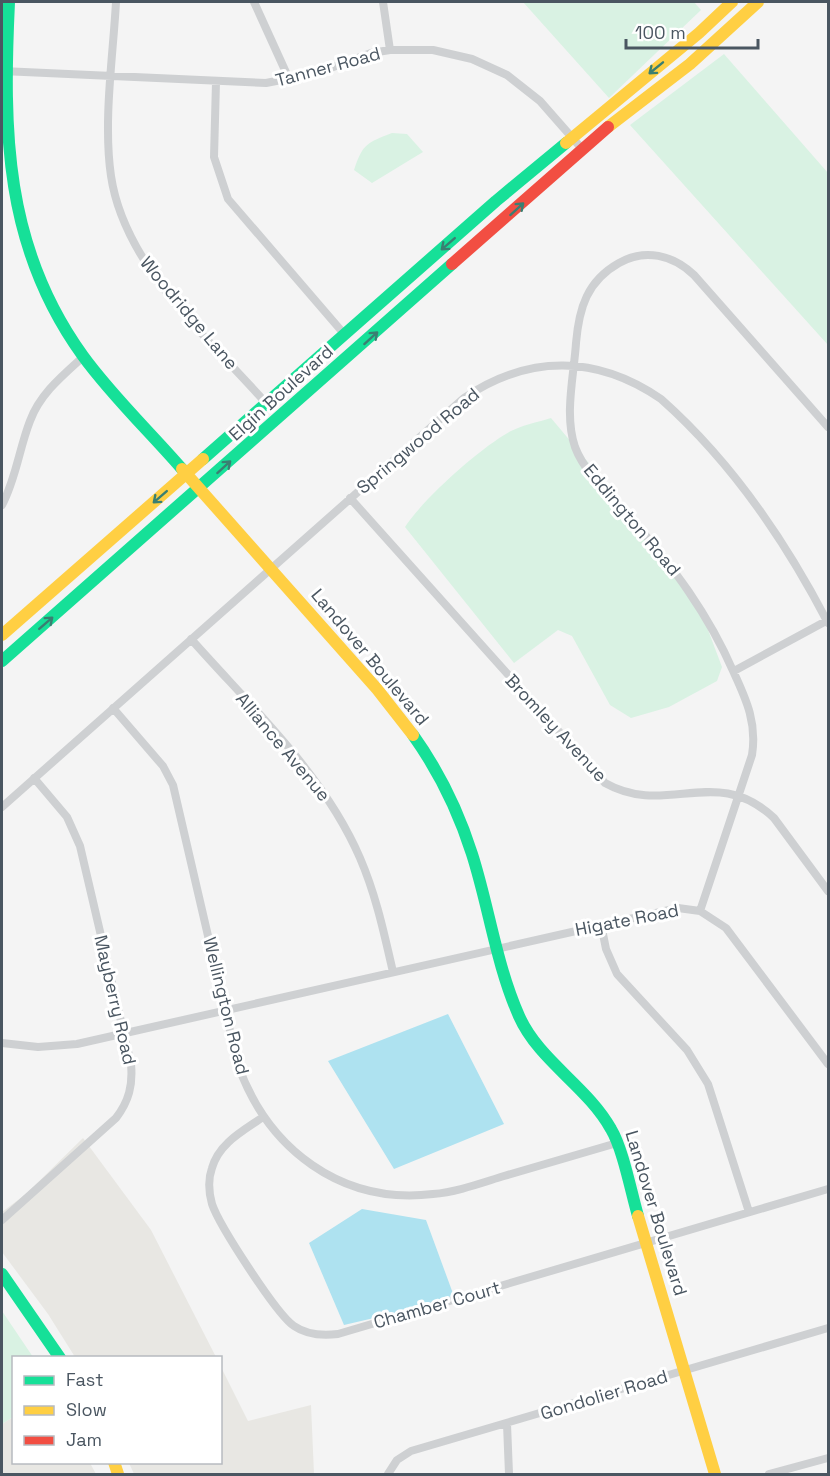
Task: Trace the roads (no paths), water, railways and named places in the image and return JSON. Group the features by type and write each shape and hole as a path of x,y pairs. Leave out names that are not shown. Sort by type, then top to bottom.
{"main road":[{"name":"Landover Boulevard","path":"9,2 4,71 3,168 11,219 18,245 38,292 83,357 397,714 432,764 460,821 472,853 512,1000 532,1038 605,1118 617,1143 716,1474"},
{"name":"Elgin Boulevard","path":"2,635 266,403 572,138 699,33 732,2"},
{"name":"Elgin Boulevard","path":"2,661 622,115 707,50 758,2"},
{"path":"2,1274 59,1356"}],"street":[{"name":"Woodridge Lane","path":"116,2 109,136 111,176 122,219 132,241 155,278 266,403"},
{"path":"254,2 275,54 289,79"},
{"path":"383,2 390,50"},
{"name":"Tanner Road","path":"4,71 266,83 289,79 390,50 433,50 454,53 490,66 524,87 583,150"},
{"path":"216,82 214,157 228,199 345,335"},
{"name":"Eddington Road","path":"700,911 752,755 754,728 752,714 719,638 688,587 580,457 570,420 574,365 579,313 594,284 611,268 631,257 664,256 686,267 828,427"},
{"path":"3,499 30,419 60,377 83,357"},
{"name":"Springwood Road","path":"2,807 464,398 499,378 534,367 574,365 606,371 644,388 676,412 762,512 800,568 828,621"},
{"name":"Bromley Avenue","path":"350,498 605,783 618,790 642,797 715,790 754,801 774,818 828,891"},
{"path":"734,670 828,621"},
{"name":"Alliance Avenue","path":"191,639 299,762 334,809 370,881 393,972"},
{"name":"Wellington Road","path":"113,708 163,766 173,786 242,1075 263,1117 283,1141 315,1168 351,1185 390,1194 433,1194 454,1191 617,1143"},
{"name":"Mayberry Road","path":"2,1220 116,1118 125,1106 132,1076 80,846 67,816 34,777"},
{"name":"Higate Road","path":"393,972 668,909 700,911 726,928 828,1064"},
{"path":"601,924 606,949 617,974 687,1050 708,1084 748,1212"},
{"path":"2,1043 57,1047 124,1034 393,972"},
{"name":"Chamber Court","path":"263,1117 222,1148 212,1168 209,1190 216,1213 274,1307 287,1321 302,1330 325,1335 338,1334 828,1188"},
{"name":"Gondolier Road","path":"388,1474 397,1460 411,1451 828,1328"},
{"path":"507,1424 509,1474"},
{"path":"769,1474 828,1458"}],"water":[{"path":"448,1014 504,1124 394,1169 328,1061"},
{"path":"362,1209 426,1220 455,1299 344,1325 309,1243"}]}
